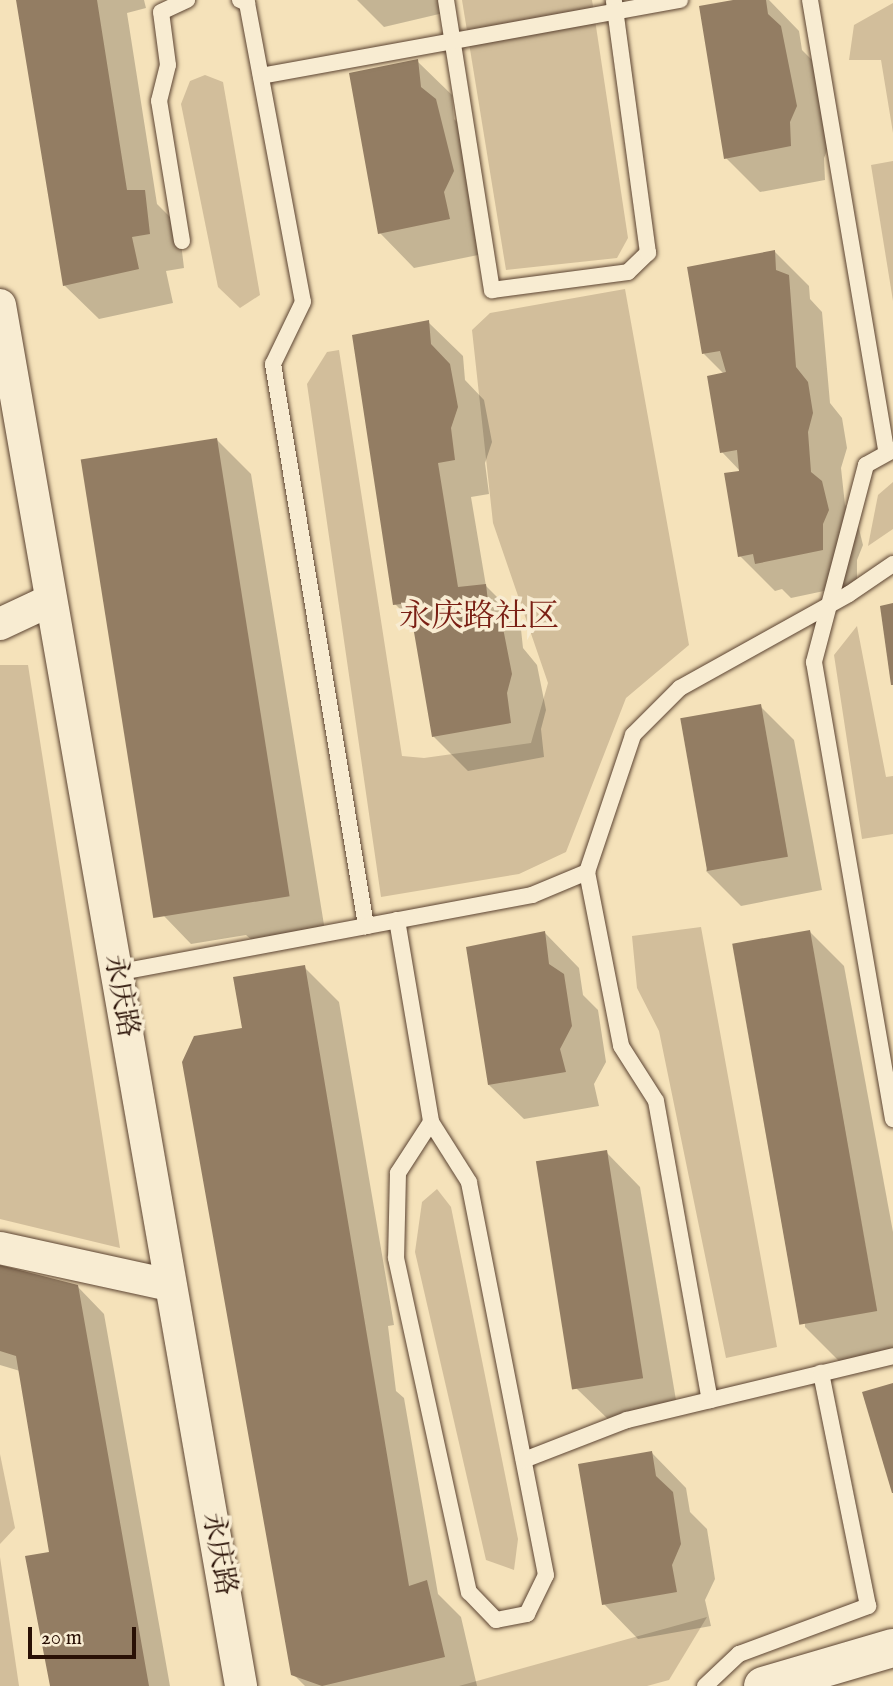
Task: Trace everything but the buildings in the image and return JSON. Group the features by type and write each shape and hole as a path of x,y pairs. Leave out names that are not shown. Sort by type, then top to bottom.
{"main road":[{"path":"763,1686 893,1648"}],"street":[{"name":"永庆路","path":"0,305 241,1686"},
{"path":"0,624 51,600"},
{"path":"0,1248 170,1285"}],"lane":[{"path":"182,241 159,101 168,65 161,12 187,0"},
{"path":"240,0 247,3 303,302 273,364 366,926"},
{"path":"446,0 492,290 628,272 649,253 615,6"},
{"path":"261,76 453,41 615,6 680,0"},
{"path":"810,0 890,452 866,465 814,663 893,1119"},
{"path":"710,1400 656,1101 621,1045 587,872 633,735 680,688 830,604 893,564"},
{"path":"116,973 532,895 587,872"},
{"path":"397,920 431,1122 469,1182 546,1575 527,1614 496,1620 468,1592 396,1258 398,1172 431,1122"},
{"path":"524,1460 627,1420 893,1356"},
{"path":"705,1686 739,1654 868,1606 821,1373"}],"shaded area":[{"path":"462,0 592,0 628,238 617,258 506,270"},
{"path":"893,3 893,133 881,60 849,60 854,25"},
{"path":"205,75 223,82 260,295 240,308 218,287 181,104 190,81"},
{"path":"893,161 893,301 871,165"},
{"path":"625,289 689,645 626,698 566,852 519,874 381,897 307,384 327,352 339,350 402,756 424,758 531,743 548,683 493,523 472,330 490,313"},
{"path":"893,482 893,529 868,546 878,495"},
{"path":"857,626 886,777 893,776 893,834 862,839 834,655"},
{"path":"0,665 28,665 120,1248 0,1219"},
{"path":"701,927 777,1347 726,1358 659,1031 637,988 632,936"},
{"path":"437,1189 451,1207 518,1539 514,1570 486,1560 415,1252 422,1202"},
{"path":"0,1454 15,1528 0,1544"},
{"path":"0,1557 19,1686 0,1686"},
{"path":"707,1617 669,1680 647,1686 459,1686"}],"district":[{"name":"永庆路社区","path":"479,618"}]}
